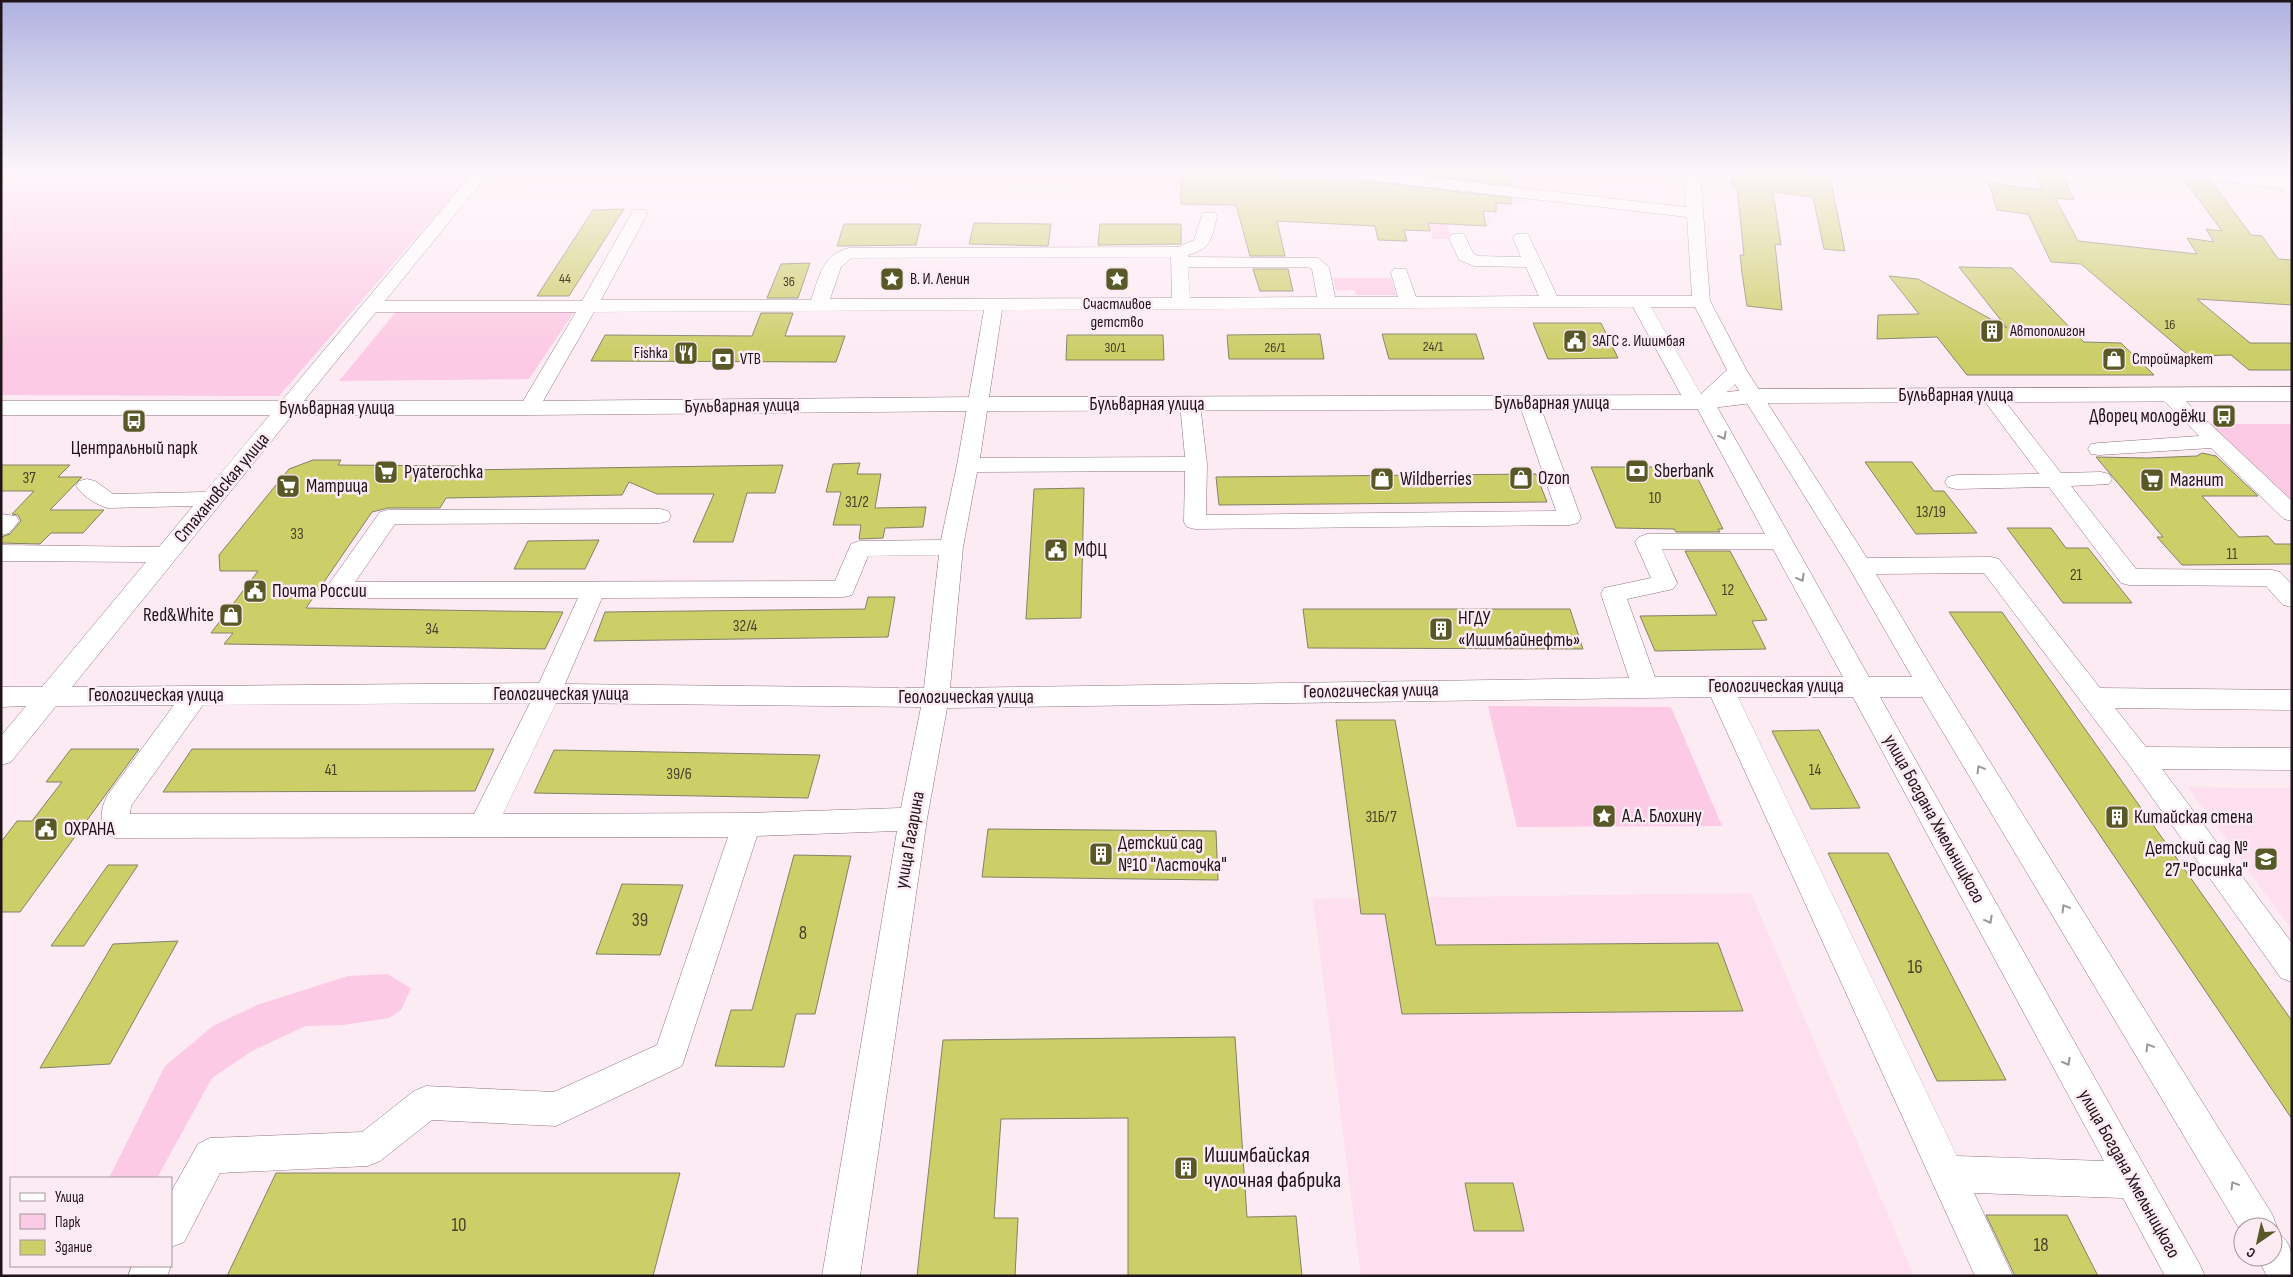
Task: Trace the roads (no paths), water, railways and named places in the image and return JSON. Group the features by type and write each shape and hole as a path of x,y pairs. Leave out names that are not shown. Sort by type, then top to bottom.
{"main road":[{"name":"Бульварная улица","path":"1,408 529,408 979,404 1699,402 1752,396 2292,394"}],"street":[{"name":"Стахановская улица","path":"1,755 431,234"},
{"path":"529,408 590,306 629,234"},
{"path":"1179,257 1202,242 1204,234"},
{"path":"1697,234 1701,301 1737,371 1860,566 1930,687 2253,1217"},
{"path":"1458,238 1465,256 1474,261 1532,262"},
{"path":"1522,238 1550,301"},
{"path":"819,304 834,261 840,255 849,253 1179,257 1312,262 1320,268 1328,302"},
{"path":"1179,257 1181,302"},
{"path":"1400,273 1408,301"},
{"name":"улица Богдана Хмельницкого","path":"1639,301 1780,541 2186,1276"},
{"path":"371,307 1701,301"},
{"name":"улица Гагарина","path":"841,1276 913,819 936,698 951,547 979,404 994,303"},
{"path":"1699,402 1737,371"},
{"path":"2167,394 2292,514"},
{"path":"1990,395 2129,577 2272,578 2292,599"},
{"path":"1190,404 1196,464 1195,522 1570,518 1529,403"},
{"path":"2099,449 2216,441"},
{"path":"968,465 1196,464"},
{"path":"1956,482 2101,479"},
{"path":"87,486 108,501 213,499"},
{"path":"1,503 4,503 1,508"},
{"path":"660,516 388,517 337,590 844,589 859,549 951,547"},
{"path":"1,521 8,521 1,528"},
{"path":"1645,687 1613,594 1665,583 1647,542 1780,541"},
{"path":"1,554 166,555"},
{"path":"1860,566 1991,565 2139,758 2292,968"},
{"path":"483,826 548,693 594,590"},
{"path":"1720,686 1994,1276"},
{"name":"Геологическая улица","path":"1,697 548,693 936,698 1720,686 1930,687"},
{"path":"196,695 117,804 115,826 746,825 913,819"},
{"path":"2094,698 2292,700"},
{"path":"2139,758 2292,760"},
{"path":"172,1227 210,1156 368,1148 426,1103 556,1109 670,1055 746,825"},
{"path":"1947,1174 2132,1180"}],"place":[{"name":"В. И. Ленин","path":"892,279"},
{"name":"Счастливое детство","path":"1117,279"},
{"name":"Автополигон","path":"1992,331"},
{"name":"ЗАГС г. Ишимбая","path":"1575,341"},
{"name":"Fishka","path":"686,353"},
{"name":"VTB","path":"723,359"},
{"name":"Строймаркет","path":"2114,359"},
{"name":"Дворец молодёжи","path":"2224,416"},
{"name":"Центральный парк","path":"134,421"},
{"name":"Sberbank","path":"1637,471"},
{"name":"Pyaterochka","path":"386,472"},
{"name":"Ozon","path":"1521,478"},
{"name":"Wildberries","path":"1382,479"},
{"name":"Магнит","path":"2152,480"},
{"name":"Матрица","path":"288,486"},
{"name":"МФЦ","path":"1056,550"},
{"name":"Почта России","path":"255,591"},
{"name":"Red&White","path":"231,615"},
{"name":"НГДУ «Ишимбайнефть»","path":"1441,629"},
{"name":"А.А. Блохину","path":"1604,816"},
{"name":"Китайская стена","path":"2117,817"},
{"name":"ОХРАНА","path":"46,829"},
{"name":"Детский сад №10 \"Ласточка\"","path":"1101,854"},
{"name":"Детский сад № 27 \"Росинка\"","path":"2266,859"},
{"name":"Ишимбайская чулочная фабрика","path":"1186,1168"}]}
